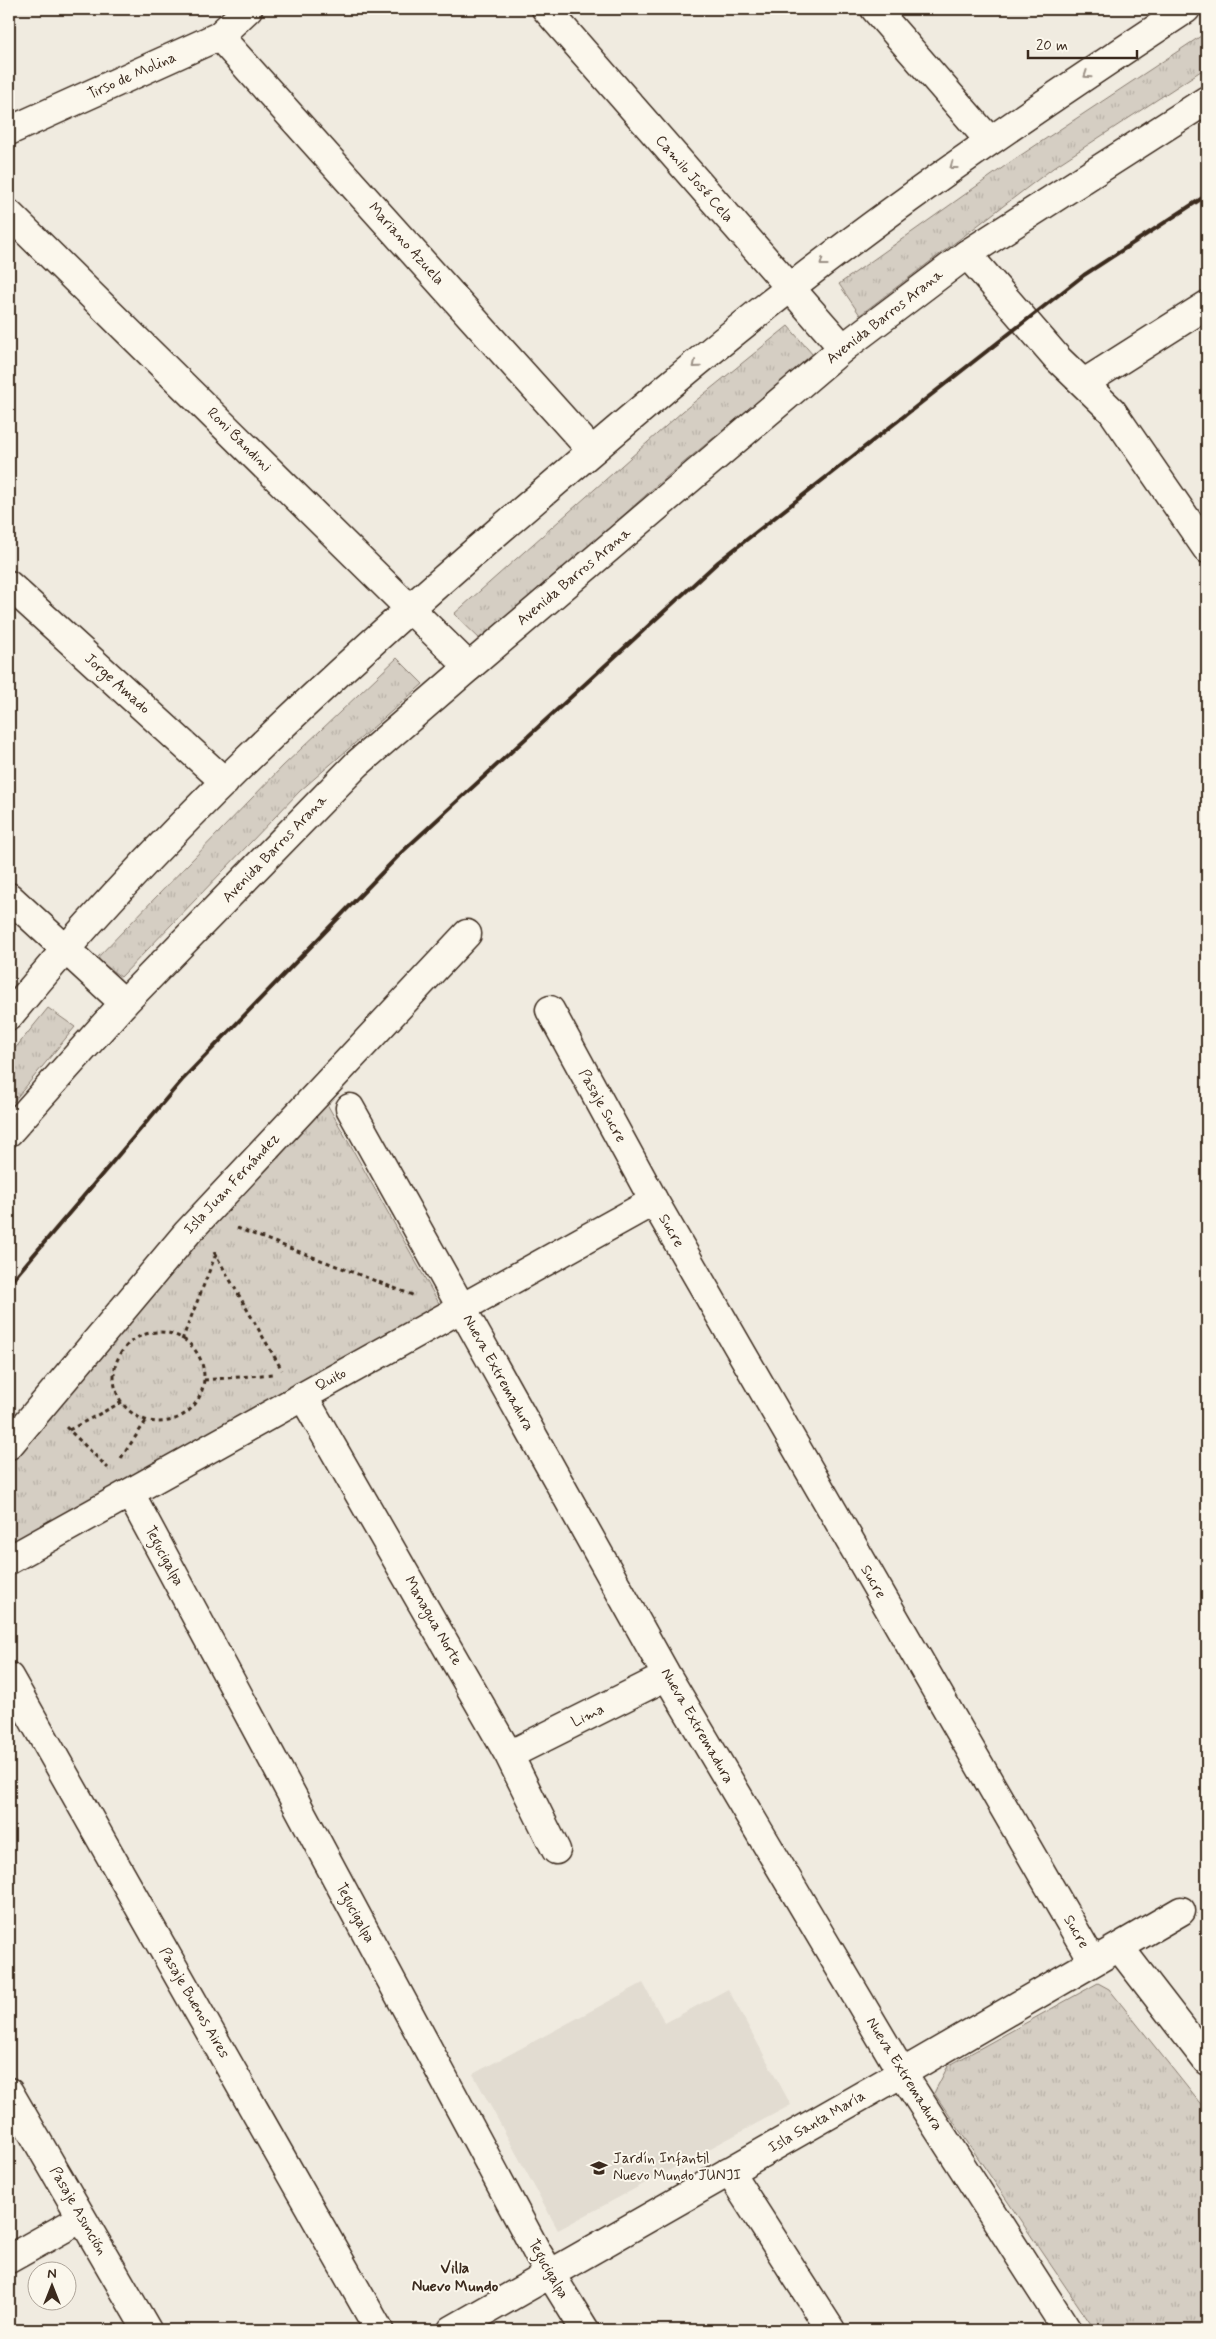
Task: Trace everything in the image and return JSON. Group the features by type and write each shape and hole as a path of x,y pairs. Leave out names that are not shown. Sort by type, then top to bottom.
{"street":[{"name":"Tirso de Molina","path":"9,131 219,36 248,9"},
{"name":"Camilo José Cela","path":"546,9 843,348"},
{"path":"875,9 989,140"},
{"path":"9,1016 64,948 225,782 409,608 592,451 790,288 989,140 1186,9"},
{"name":"Mariano Azuela","path":"219,36 592,451"},
{"name":"Avenida Barros Arana","path":"9,1132 124,1003 357,764 469,667 843,348 967,254 1207,100"},
{"name":"Roni Bandini","path":"9,214 469,667"},
{"path":"967,254 1058,359 1112,411 1207,549"},
{"path":"1084,383 1207,305"},
{"name":"Jorge Amado","path":"9,585 225,782"},
{"path":"9,897 124,1003"},
{"name":"Isla Juan Fernández","path":"9,1445 42,1403 196,1222 467,934"},
{"name":"Pasaje Sucre","path":"550,1010 654,1201"},
{"name":"Nueva Extremadura","path":"350,1108 667,1676 902,2074 1067,2330"},
{"name":"Quito","path":"9,1560 654,1201"},
{"name":"Sucre","path":"654,1201 1093,1962"},
{"name":"Managua Norte","path":"303,1396 509,1754 556,1850"},
{"name":"Tegucigalpa","path":"130,1493 550,2275 585,2330"},
{"name":"Lima","path":"509,1754 667,1676"},
{"name":"Pasaje Buenos Aires","path":"9,1677 379,2330"},
{"name":"Isla Santa María","path":"452,2330 902,2074 1181,1911"},
{"path":"1118,1947 1207,2061"},
{"name":"Pasaje Asunción","path":"9,2092 147,2330"},
{"path":"729,2171 831,2330"},
{"path":"9,2259 82,2218"}],"path":[{"path":"204,1380 283,1373 196,1222 218,1221 440,1305 462,1308"},
{"path":"182,1340 216,1254"},
{"path":"152,1332 172,1334 182,1340 190,1344 201,1361 204,1380 198,1400 185,1415 166,1422 146,1421 128,1411 117,1394 113,1374 119,1355 133,1340 152,1332"},
{"path":"69,1430 122,1402"},
{"path":"42,1403 112,1472 130,1493"},
{"path":"112,1472 146,1421"}],"shaded area":[{"name":"Jardín Infantil Nuevo Mundo JUNJI","path":"643,1983 665,2023 728,1989 791,2105 558,2230 473,2074"}],"green space":[{"path":"1207,32 1207,67 1057,165 860,315 839,284 1012,161"},
{"path":"788,326 813,355 657,485 483,642 454,614 683,411"},
{"path":"397,658 423,684 300,791 121,977 96,959 283,766"},
{"path":"48,1008 75,1027 9,1107 9,1056"},
{"path":"327,1104 440,1305 9,1544 9,1461 71,1378"},
{"path":"1098,1983 1109,1989 1207,2112 1207,2330 1095,2330 934,2093 948,2066"}],"railway":[{"path":"9,1284 183,1079 402,852 718,562 1084,275 1207,195"}],"place":[{"name":"Jardín Infantil Nuevo Mundo JUNJI","path":"599,2168"}],"district":[{"name":"Villa Nuevo Mundo","path":"455,2277"}]}
